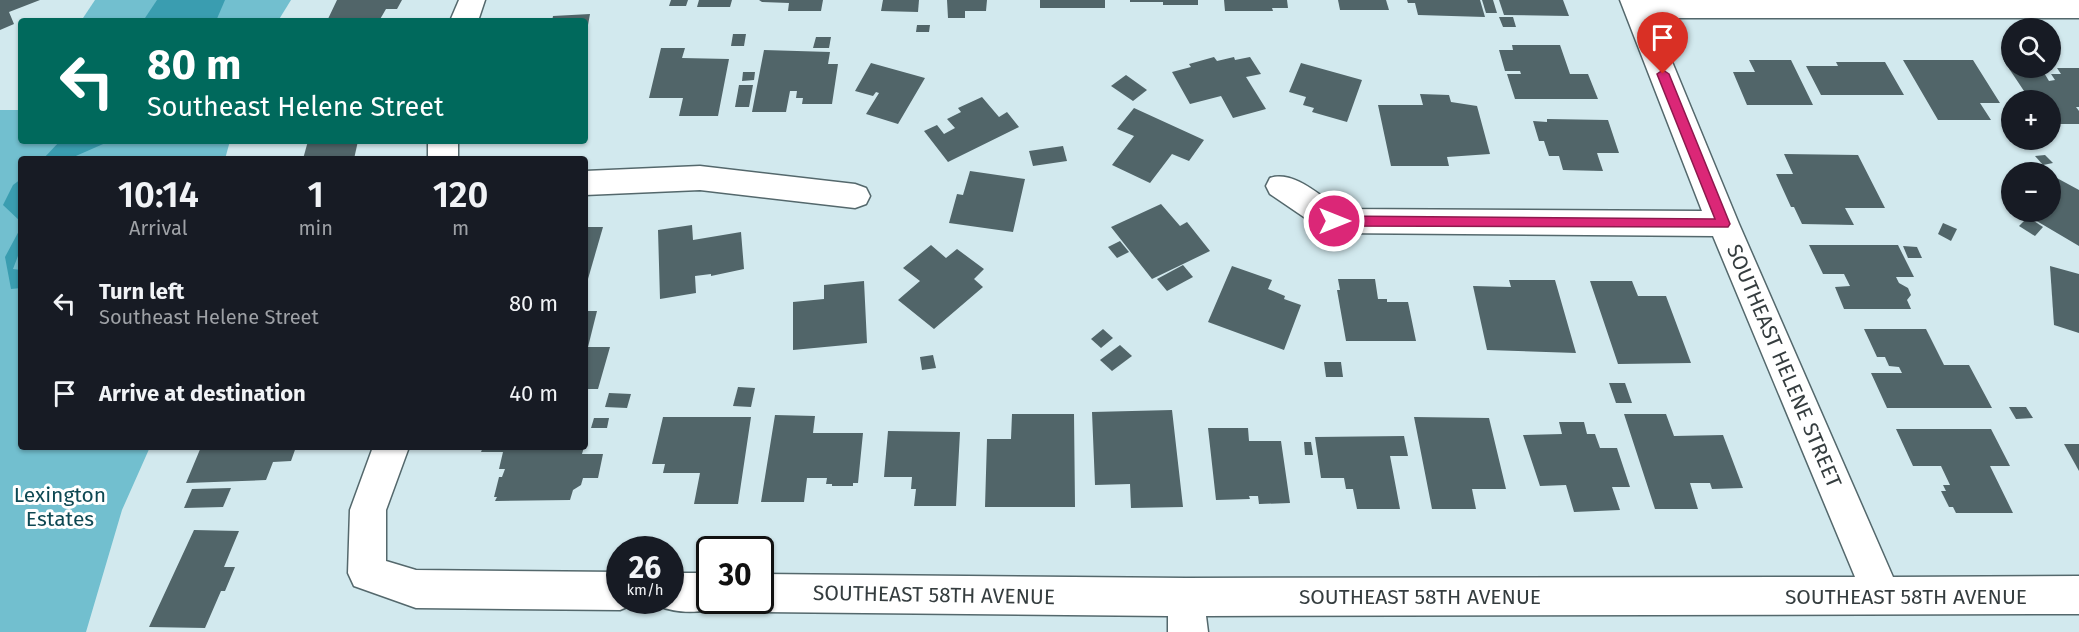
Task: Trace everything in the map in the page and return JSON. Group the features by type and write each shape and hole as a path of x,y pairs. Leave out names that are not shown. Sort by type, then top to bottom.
{"street":[{"path":"465,18 472,0"},
{"path":"1635,5 2079,9"},
{"name":"SOUTHEAST HELENE STREET","path":"1635,5 1723,224 1883,597"},
{"path":"588,183 700,178 855,196"},
{"path":"1281,186 1334,221 1723,224"},
{"path":"390,450 368,510 367,573 416,589 606,591"},
{"name":"SOUTHEAST 58TH AVENUE","path":"774,594 1187,615 1883,597 2079,595"}],"green space":[{"path":"95,0 291,0 280,18 83,18"},
{"name":"Lexington Estates","path":"0,110 18,110 18,144 229,144 226,156 18,156 18,450 149,450 122,510 86,632 0,632"}],"shaded area":[{"path":"157,0 225,0 217,18 145,18"},
{"path":"57,144 103,144 76,156 46,156"},
{"path":"18,181 18,219 3,205 13,185"},
{"path":"18,233 18,256 13,269 18,270 18,288 11,289 5,257"}],"building":[{"path":"0,0 40,0 9,12 14,24 0,30"},
{"path":"337,0 402,0 397,9 386,9 381,18 328,18"},
{"path":"671,0 688,0 686,6 669,6"},
{"path":"699,0 732,0 730,7 697,7"},
{"path":"759,0 823,0 821,11 788,11 789,3"},
{"path":"883,0 919,0 918,12 881,11"},
{"path":"947,0 987,0 986,11 965,11 965,18 948,18"},
{"path":"1040,0 1105,0 1105,8 1040,8"},
{"path":"1130,0 1198,0 1198,5 1163,5 1163,2 1130,2"},
{"path":"1224,0 1287,0 1288,8 1272,8 1273,11 1225,11"},
{"path":"1338,0 1386,0 1389,10 1340,10"},
{"path":"1407,0 1480,0 1485,17 1418,15 1415,3 1408,3"},
{"path":"1482,0 1493,0 1497,13 1486,13"},
{"path":"1499,0 1563,0 1569,16 1504,15"},
{"path":"590,14 588,25 588,18 553,18 553,16"},
{"path":"1499,17 1513,17 1516,27 1503,27"},
{"path":"917,25 930,25 929,32 916,32"},
{"path":"733,34 746,34 744,46 731,46"},
{"path":"816,37 831,37 829,48 813,48"},
{"path":"1512,45 1560,45 1570,74 1588,74 1598,99 1515,99 1507,74 1521,74 1520,71 1505,71 1499,50 1513,50"},
{"path":"661,48 685,48 682,58 729,59 718,116 679,116 683,98 649,98"},
{"path":"764,50 830,52 828,64 838,64 832,104 802,104 803,98 796,98 797,91 790,91 786,112 752,112"},
{"path":"1214,57 1217,61 1234,57 1235,60 1250,57 1261,74 1246,77 1266,109 1233,118 1221,96 1190,104 1172,72 1191,67 1189,64"},
{"path":"1749,60 1791,60 1813,105 1747,105 1733,72 1755,72"},
{"path":"1903,60 1973,60 2000,103 1980,103 1991,120 1938,120"},
{"path":"1836,62 1885,62 1904,95 1821,95 1806,66 1838,66"},
{"path":"871,63 925,78 898,124 866,114 879,93 876,92 873,96 855,91"},
{"path":"1301,63 1362,80 1347,122 1312,112 1314,108 1303,105 1306,97 1289,92"},
{"path":"2061,68 2079,68 2079,107 2076,107 2079,111 2079,124 2061,124 2061,90 2023,90 2015,78 2047,78 2049,81 2061,78"},
{"path":"743,72 755,72 754,80 742,81"},
{"path":"1126,75 1147,90 1133,101 1111,86"},
{"path":"739,85 753,85 749,107 735,107"},
{"path":"1420,94 1449,95 1451,102 1477,106 1490,154 1447,157 1449,166 1391,166 1378,105 1423,105"},
{"path":"982,97 999,117 1007,112 1019,127 948,162 924,131 937,125 944,134 955,128 947,119 961,112 958,108"},
{"path":"1134,108 1204,140 1189,161 1172,154 1150,183 1112,165 1134,136 1117,129"},
{"path":"1547,119 1608,120 1619,153 1597,153 1603,171 1563,170 1559,156 1549,156 1544,141 1539,141 1533,121 1547,122"},
{"path":"307,144 357,144 355,156 304,156"},
{"path":"1063,146 1067,161 1033,166 1029,151"},
{"path":"1784,154 1858,155 1885,208 1845,208 1854,225 1802,224 1794,207 1791,207 1776,174 1793,174"},
{"path":"2045,155 2052,162 2040,162 2035,156"},
{"path":"970,171 1025,179 1013,232 949,223 957,194 963,195"},
{"path":"2061,180 2079,190 2079,246 2038,222 2061,222"},
{"path":"1161,204 1180,226 1187,222 1210,251 1152,279 1111,227"},
{"path":"2023,222 2036,222 2043,227 2035,236 2019,226"},
{"path":"1943,223 1957,229 1951,241 1938,234"},
{"path":"692,225 693,240 741,232 744,269 711,276 711,274 695,276 696,293 660,299 658,230"},
{"path":"588,227 603,227 588,279"},
{"path":"1120,241 1129,252 1117,258 1108,247"},
{"path":"931,245 946,258 957,249 984,269 974,279 983,287 934,329 898,300 920,281 903,268"},
{"path":"1809,245 1898,245 1914,277 1896,277 1899,283 1908,288 1911,295 1907,300 1911,309 1844,309 1835,287 1850,286 1844,274 1823,274"},
{"path":"1903,246 1917,247 1922,258 1908,258"},
{"path":"1183,265 1193,277 1167,291 1157,279"},
{"path":"1232,266 1272,280 1268,289 1285,296 1284,299 1301,305 1284,350 1208,322"},
{"path":"2050,266 2079,274 2079,333 2054,325"},
{"path":"1338,279 1375,279 1378,299 1387,299 1387,302 1408,302 1416,341 1346,341 1337,290 1340,290"},
{"path":"1509,280 1555,280 1576,353 1487,350 1473,286 1511,287"},
{"path":"864,281 867,343 793,350 793,302 824,299 824,285"},
{"path":"1590,281 1632,281 1638,296 1666,296 1691,363 1618,364"},
{"path":"588,311 597,311 588,347"},
{"path":"1103,329 1113,338 1101,348 1091,339"},
{"path":"1864,329 1926,329 1944,365 1969,365 1992,408 1887,408 1871,373 1902,373 1899,367 1889,366 1885,357 1877,357"},
{"path":"1120,345 1132,356 1112,371 1100,360"},
{"path":"588,347 610,347 598,389 588,389"},
{"path":"933,355 936,368 922,370 920,357"},
{"path":"1324,362 1341,362 1343,377 1326,377"},
{"path":"1609,383 1625,383 1632,403 1616,403"},
{"path":"738,387 755,388 751,407 733,406"},
{"path":"609,393 631,394 627,408 605,407"},
{"path":"2009,407 2026,407 2033,418 2016,419"},
{"path":"1172,410 1183,507 1131,508 1130,484 1095,485 1092,412"},
{"path":"1012,414 1074,414 1075,507 985,507 987,439 1011,439"},
{"path":"1624,414 1666,414 1674,436 1723,435 1743,488 1712,489 1710,483 1690,483 1698,509 1655,509"},
{"path":"775,415 815,416 813,433 863,433 858,483 853,483 853,486 832,486 832,484 826,484 827,478 807,478 804,502 761,502"},
{"path":"663,417 751,417 738,504 694,504 700,473 663,473 665,464 652,464"},
{"path":"1414,417 1489,418 1506,489 1472,489 1476,509 1432,509"},
{"path":"594,418 609,418 607,428 591,428"},
{"path":"1559,422 1584,422 1587,434 1595,434 1600,448 1617,448 1630,487 1612,487 1620,510 1574,512 1566,485 1540,486 1523,435 1562,434"},
{"path":"1208,428 1248,428 1249,441 1281,441 1290,503 1259,504 1258,496 1249,496 1250,499 1216,500"},
{"path":"1896,429 1991,429 2010,466 1990,466 2013,513 1956,513 1953,507 1949,507 1941,491 1946,491 1943,485 1950,485 1941,466 1913,466"},
{"path":"888,431 960,432 956,506 914,506 916,489 911,489 912,477 884,477"},
{"path":"1404,436 1408,456 1390,456 1400,509 1357,509 1353,489 1346,489 1344,478 1321,478 1315,437"},
{"path":"1304,442 1311,442 1313,455 1305,455"},
{"path":"2064,444 2079,444 2079,471"},
{"path":"200,450 295,450 291,461 273,462 266,480 186,483"},
{"path":"482,450 583,450 582,454 603,454 598,478 583,478 581,485 573,490 570,500 495,501 499,477 502,477 505,469 499,469 503,452 481,452"},
{"path":"231,488 223,507 184,508 192,489"},
{"path":"194,530 239,531 224,567 235,567 225,591 221,591 205,628 149,627"}],"route":[{"path":"1334,221 1723,224 1663,74"}]}
